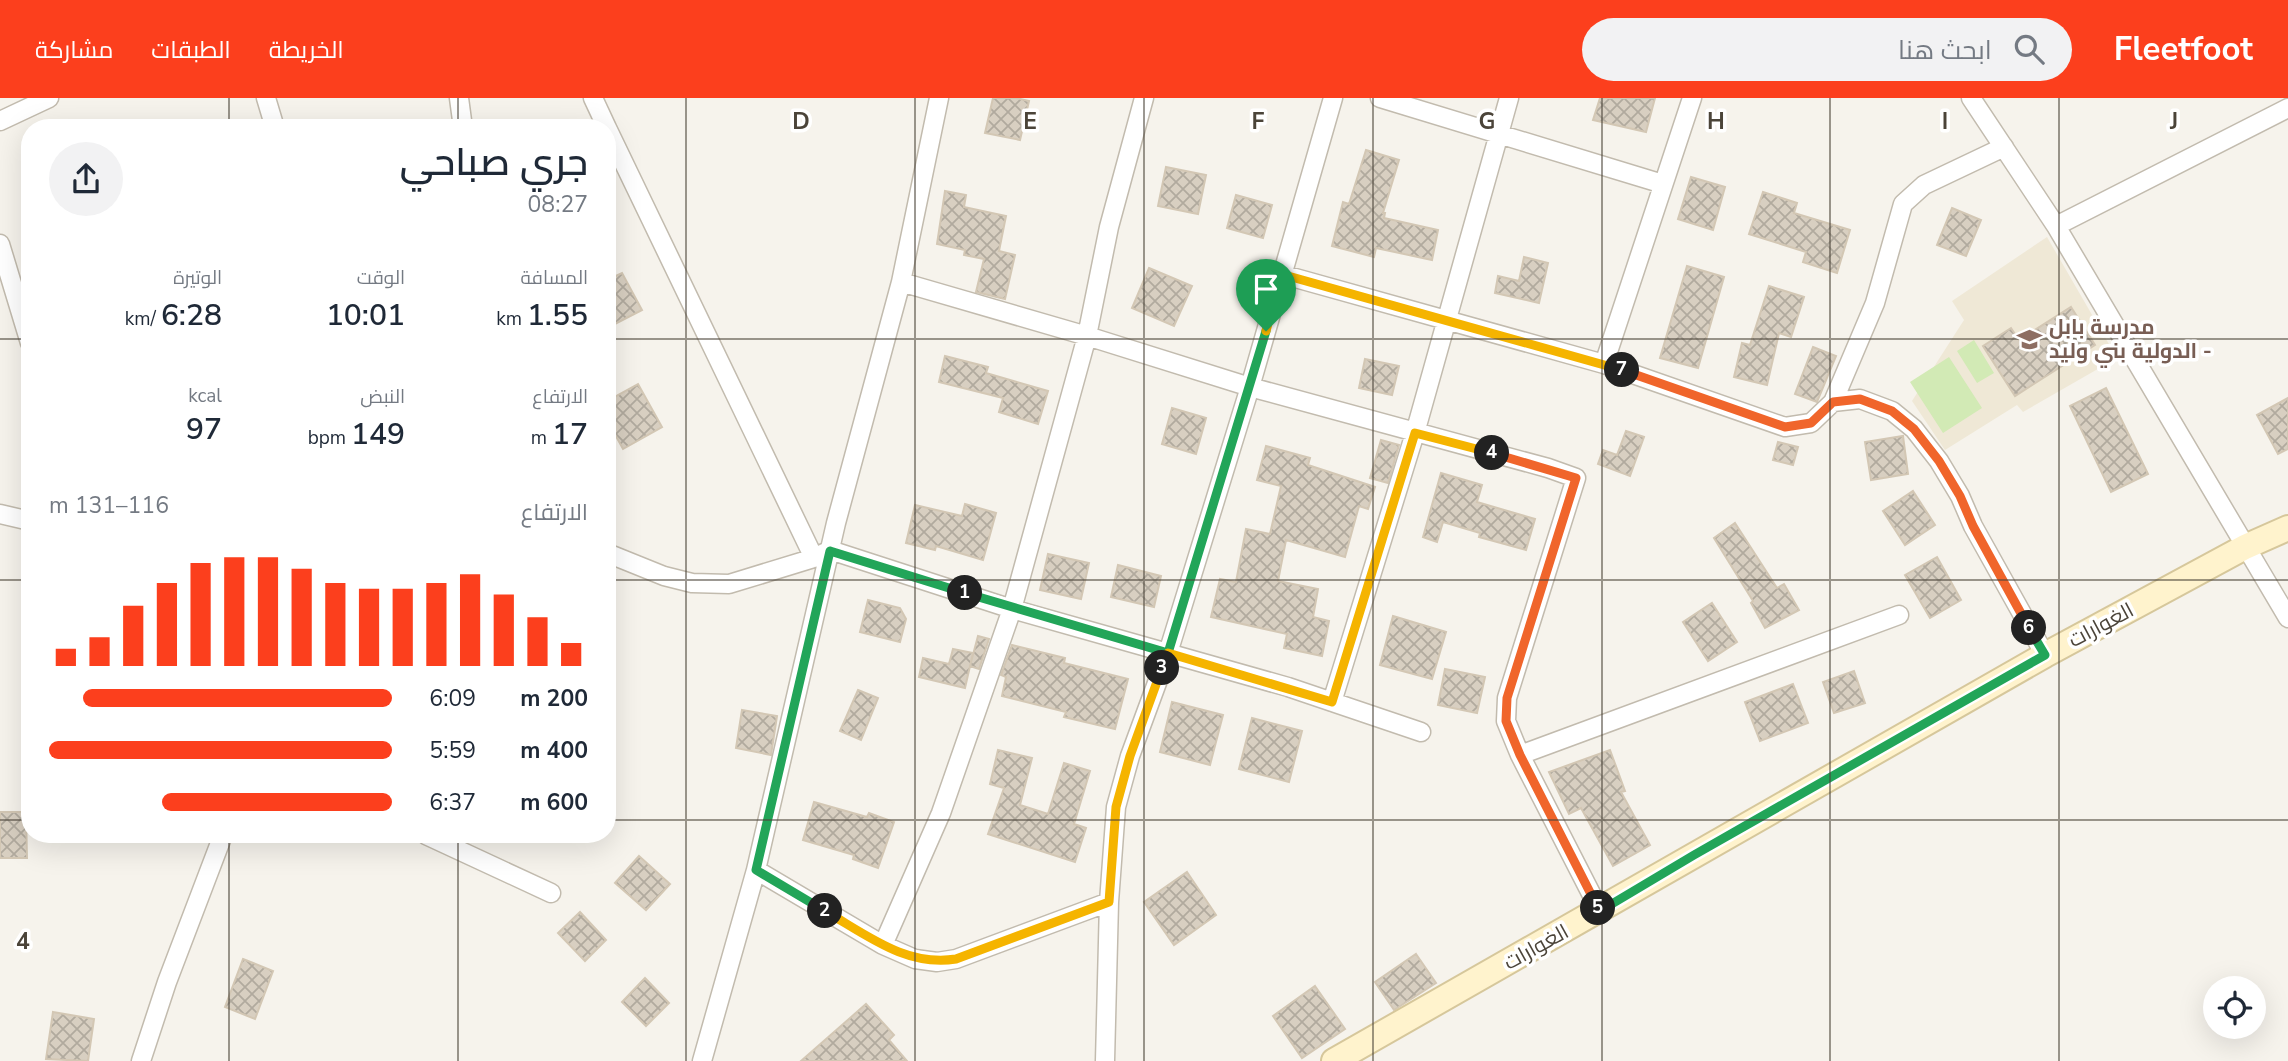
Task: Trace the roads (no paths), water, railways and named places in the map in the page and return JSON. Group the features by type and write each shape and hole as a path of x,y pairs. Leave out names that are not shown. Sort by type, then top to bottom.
{"street":[{"path":"0,121 49,98"},
{"path":"266,98 272,119"},
{"path":"459,98 462,119"},
{"path":"593,98 603,119"},
{"path":"702,1061 756,870 822,554 901,282 939,98"},
{"path":"883,945 942,813 1012,608 1087,336 1109,227 1144,98"},
{"path":"1105,1061 1109,902 1116,807 1130,756 1168,653 1250,387 1333,98"},
{"path":"1380,98 1663,184"},
{"path":"1332,702 1415,433 1509,98"},
{"path":"1604,364 1692,98"},
{"path":"1971,98 2056,226 2288,618"},
{"path":"2056,226 2288,108"},
{"path":"616,146 822,554"},
{"path":"1281,274 1604,364 1785,427 1811,423 1833,402 1875,303 1903,204 1924,186 2004,147"},
{"path":"0,244 21,313"},
{"path":"901,282 1250,387 1576,478 1507,698 1506,721 1520,755 1600,911"},
{"path":"1833,402 1860,399 1892,411 1914,429 1939,461 1960,496 1973,526 2045,655"},
{"path":"0,514 21,519"},
{"name":"الغوارات","path":"1334,1061 2045,655 2245,547 2288,528"},
{"path":"616,557 664,576 692,583 729,584 822,554 1332,702 1421,733"},
{"path":"1520,755 1899,615"},
{"path":"141,1061 167,982 220,843"},
{"path":"443,843 551,893"},
{"path":"756,870 883,945 915,959 936,962 956,959 1109,902"}],"place":[{"name":"مدرسة بابل الدولية بني وليد -","path":"2029,339"}]}
